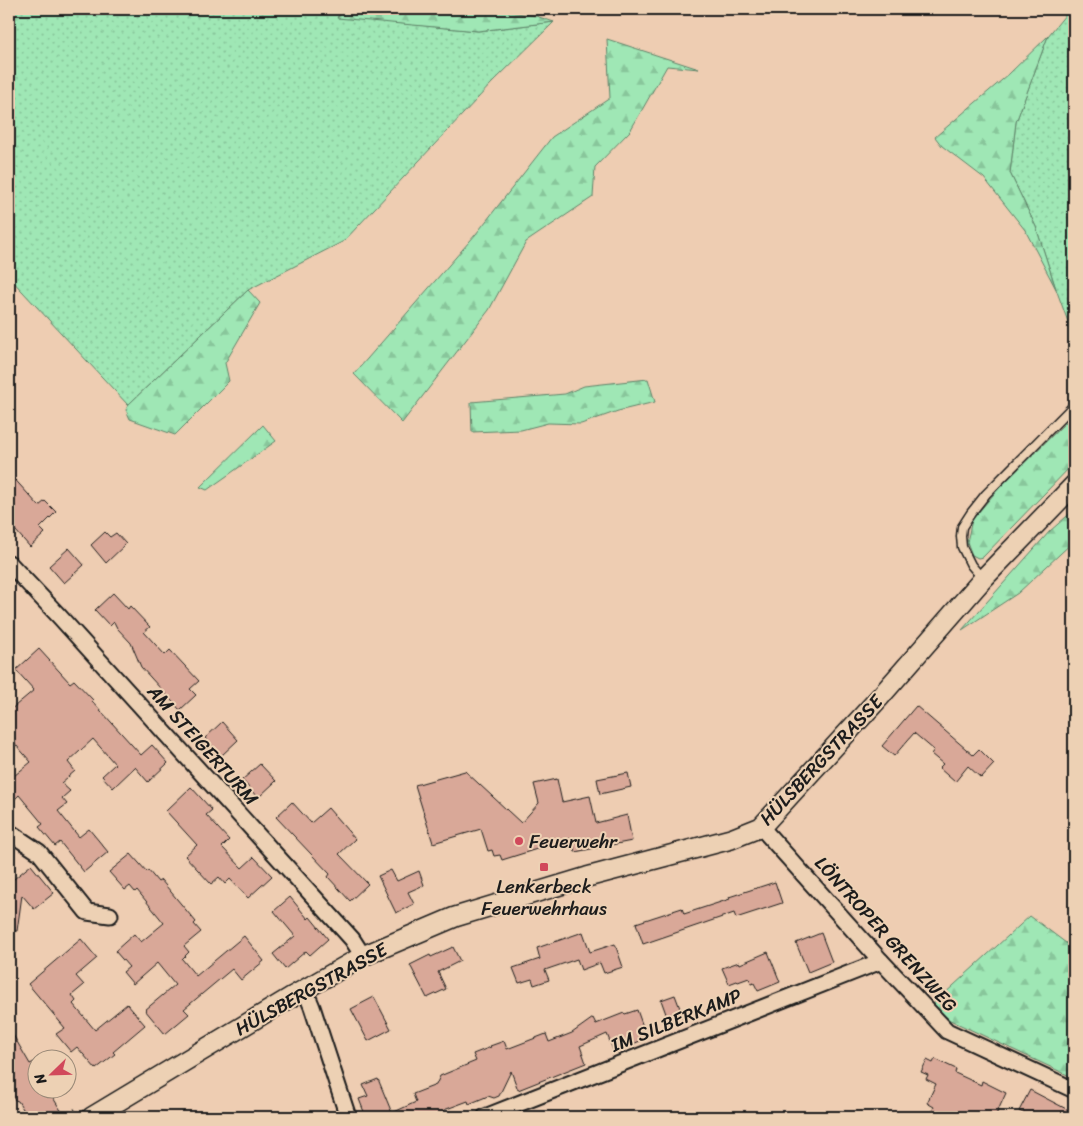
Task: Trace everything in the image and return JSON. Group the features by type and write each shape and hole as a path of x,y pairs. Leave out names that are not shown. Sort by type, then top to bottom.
{"street":[{"name":"HÜLSBERGSTRASSE","path":"92,1117 363,956 455,916 587,876 731,839 761,827 880,697 983,579 1074,485"},
{"name":"AM STEIGERTURM","path":"9,563 352,939 363,956"},
{"name":"LÖNTROPER GRENZWEG","path":"761,827 881,961 948,1031 1074,1090"},
{"path":"9,833 39,852 87,912 110,915"},
{"name":"IM SILBERKAMP","path":"485,1117 881,961"},
{"path":"305,990 348,1117"}],"lane":[{"path":"983,579 971,565 962,547 962,527 970,513 986,494 1074,405"}],"green space":[{"path":"9,9 347,9 337,17 478,31 554,22 492,83 344,241 248,290 128,405 9,277"},
{"path":"347,9 491,9 536,16 554,22 478,31 337,18"},
{"path":"1070,9 1074,13 1074,338 1036,227 1010,173 1016,122 1048,36"},
{"path":"1048,36 1016,122 1010,173 1036,227 1056,289 1025,230 984,178 942,146 935,137 1009,74"},
{"path":"607,39 699,69 667,66 630,131 595,167 593,197 526,242 489,310 402,423 354,374 476,234 552,137 610,98"},
{"path":"248,290 260,303 225,363 229,381 175,435 130,419 126,410 128,405"},
{"path":"648,379 655,402 618,411 581,424 548,423 521,430 472,432 471,402 565,394 584,386"},
{"path":"1074,414 1074,463 983,557 978,558 972,555 967,542 972,520 999,488"},
{"path":"263,425 276,441 207,490 200,487"},
{"path":"1074,510 1074,541 1018,593 962,630 1050,531"},
{"path":"1030,916 1074,949 1074,1078 950,1020 932,1005"}],"building":[{"path":"9,473 39,506 45,501 56,512 40,528 45,533 30,547 9,523"},
{"path":"105,532 110,537 116,533 126,544 106,563 91,545"},
{"path":"69,548 84,565 64,583 49,566"},
{"path":"113,593 128,609 130,606 150,627 144,632 165,655 170,650 199,681 190,689 196,695 180,710 141,667 131,643 114,622 110,626 95,610"},
{"path":"39,649 70,683 74,680 141,755 152,745 168,763 148,782 135,767 113,788 102,776 115,764 93,739 68,762 75,771 61,783 70,791 62,798 67,804 58,811 79,837 89,829 108,852 84,872 60,842 55,846 39,827 43,824 19,795 15,799 9,792 9,780 31,762 9,737 9,711 34,690 16,670"},
{"path":"916,706 973,755 979,749 994,764 981,778 968,766 955,782 939,768 943,764 931,754 934,750 914,733 894,756 882,746"},
{"path":"222,722 238,740 221,756 205,738"},
{"path":"260,764 276,781 258,798 242,780"},
{"path":"465,771 521,823 539,803 534,784 557,779 562,802 590,796 596,823 627,815 632,841 575,852 572,838 502,860 500,855 494,856 492,850 488,851 481,829 433,843 415,785"},
{"path":"628,773 631,787 600,794 597,779"},
{"path":"191,787 212,810 206,815 229,840 222,847 242,868 254,857 272,876 248,898 230,879 225,884 219,877 211,884 185,856 197,845 166,811"},
{"path":"292,802 311,823 328,808 355,839 339,854 368,884 350,901 328,877 330,874 276,817"},
{"path":"131,854 158,882 161,880 196,922 194,924 201,932 184,946 189,952 182,959 196,976 244,936 264,961 241,980 232,969 184,1009 189,1014 165,1034 145,1010 175,985 157,963 133,984 123,972 129,967 115,951 134,934 141,942 164,923 137,890 135,892 130,886 125,890 109,872"},
{"path":"31,865 54,893 34,909 22,895 17,931 9,930 9,883"},
{"path":"391,870 397,881 419,871 424,885 408,892 414,904 396,913 378,876"},
{"path":"775,882 782,903 736,918 734,913 643,944 636,923 682,908 684,914"},
{"path":"290,897 328,939 310,955 306,951 285,969 273,954 295,936 274,911"},
{"path":"583,932 590,952 615,944 623,967 604,973 600,963 581,970 577,959 545,970 549,980 534,985 532,979 519,983 513,968 540,959 537,948"},
{"path":"821,933 832,962 808,972 796,943"},
{"path":"81,939 97,958 76,976 84,985 72,995 76,1001 73,1004 95,1030 127,1004 145,1025 113,1052 115,1054 96,1069 77,1047 68,1048 56,1034 65,1028 28,984"},
{"path":"453,947 460,961 438,972 446,989 427,998 410,965 430,955 431,957"},
{"path":"768,952 780,982 758,991 754,983 751,984 749,978 729,984 722,968 739,962 740,964"},
{"path":"675,995 684,1019 670,1025 661,1000"},
{"path":"374,997 391,1029 368,1041 351,1009"},
{"path":"637,1010 647,1038 614,1052 607,1034 580,1046 586,1063 518,1090 511,1071 499,1096 494,1098 488,1096 469,1104 468,1101 444,1110 443,1113 433,1117 366,1117 359,1099 368,1096 363,1085 378,1079 392,1113 416,1102 413,1094 436,1085 440,1076 476,1061 473,1054 490,1046 504,1041 507,1049 546,1034 549,1042 572,1033 593,1018 596,1024"},
{"path":"9,1028 28,1061 28,1098 53,1098 65,1117 28,1117 9,1091"},
{"path":"935,1059 956,1069 955,1073 981,1085 982,1081 1006,1093 995,1117 929,1117 934,1107 927,1103 936,1084 926,1079 928,1075 921,1072 927,1060 933,1063"},
{"path":"1030,1090 1074,1113 1074,1117 1032,1117 1019,1111"}],"place":[{"name":"Feuerwehr","path":"519,841"},
{"name":"Lenkerbeck Feuerwehrhaus","path":"544,867"}]}
